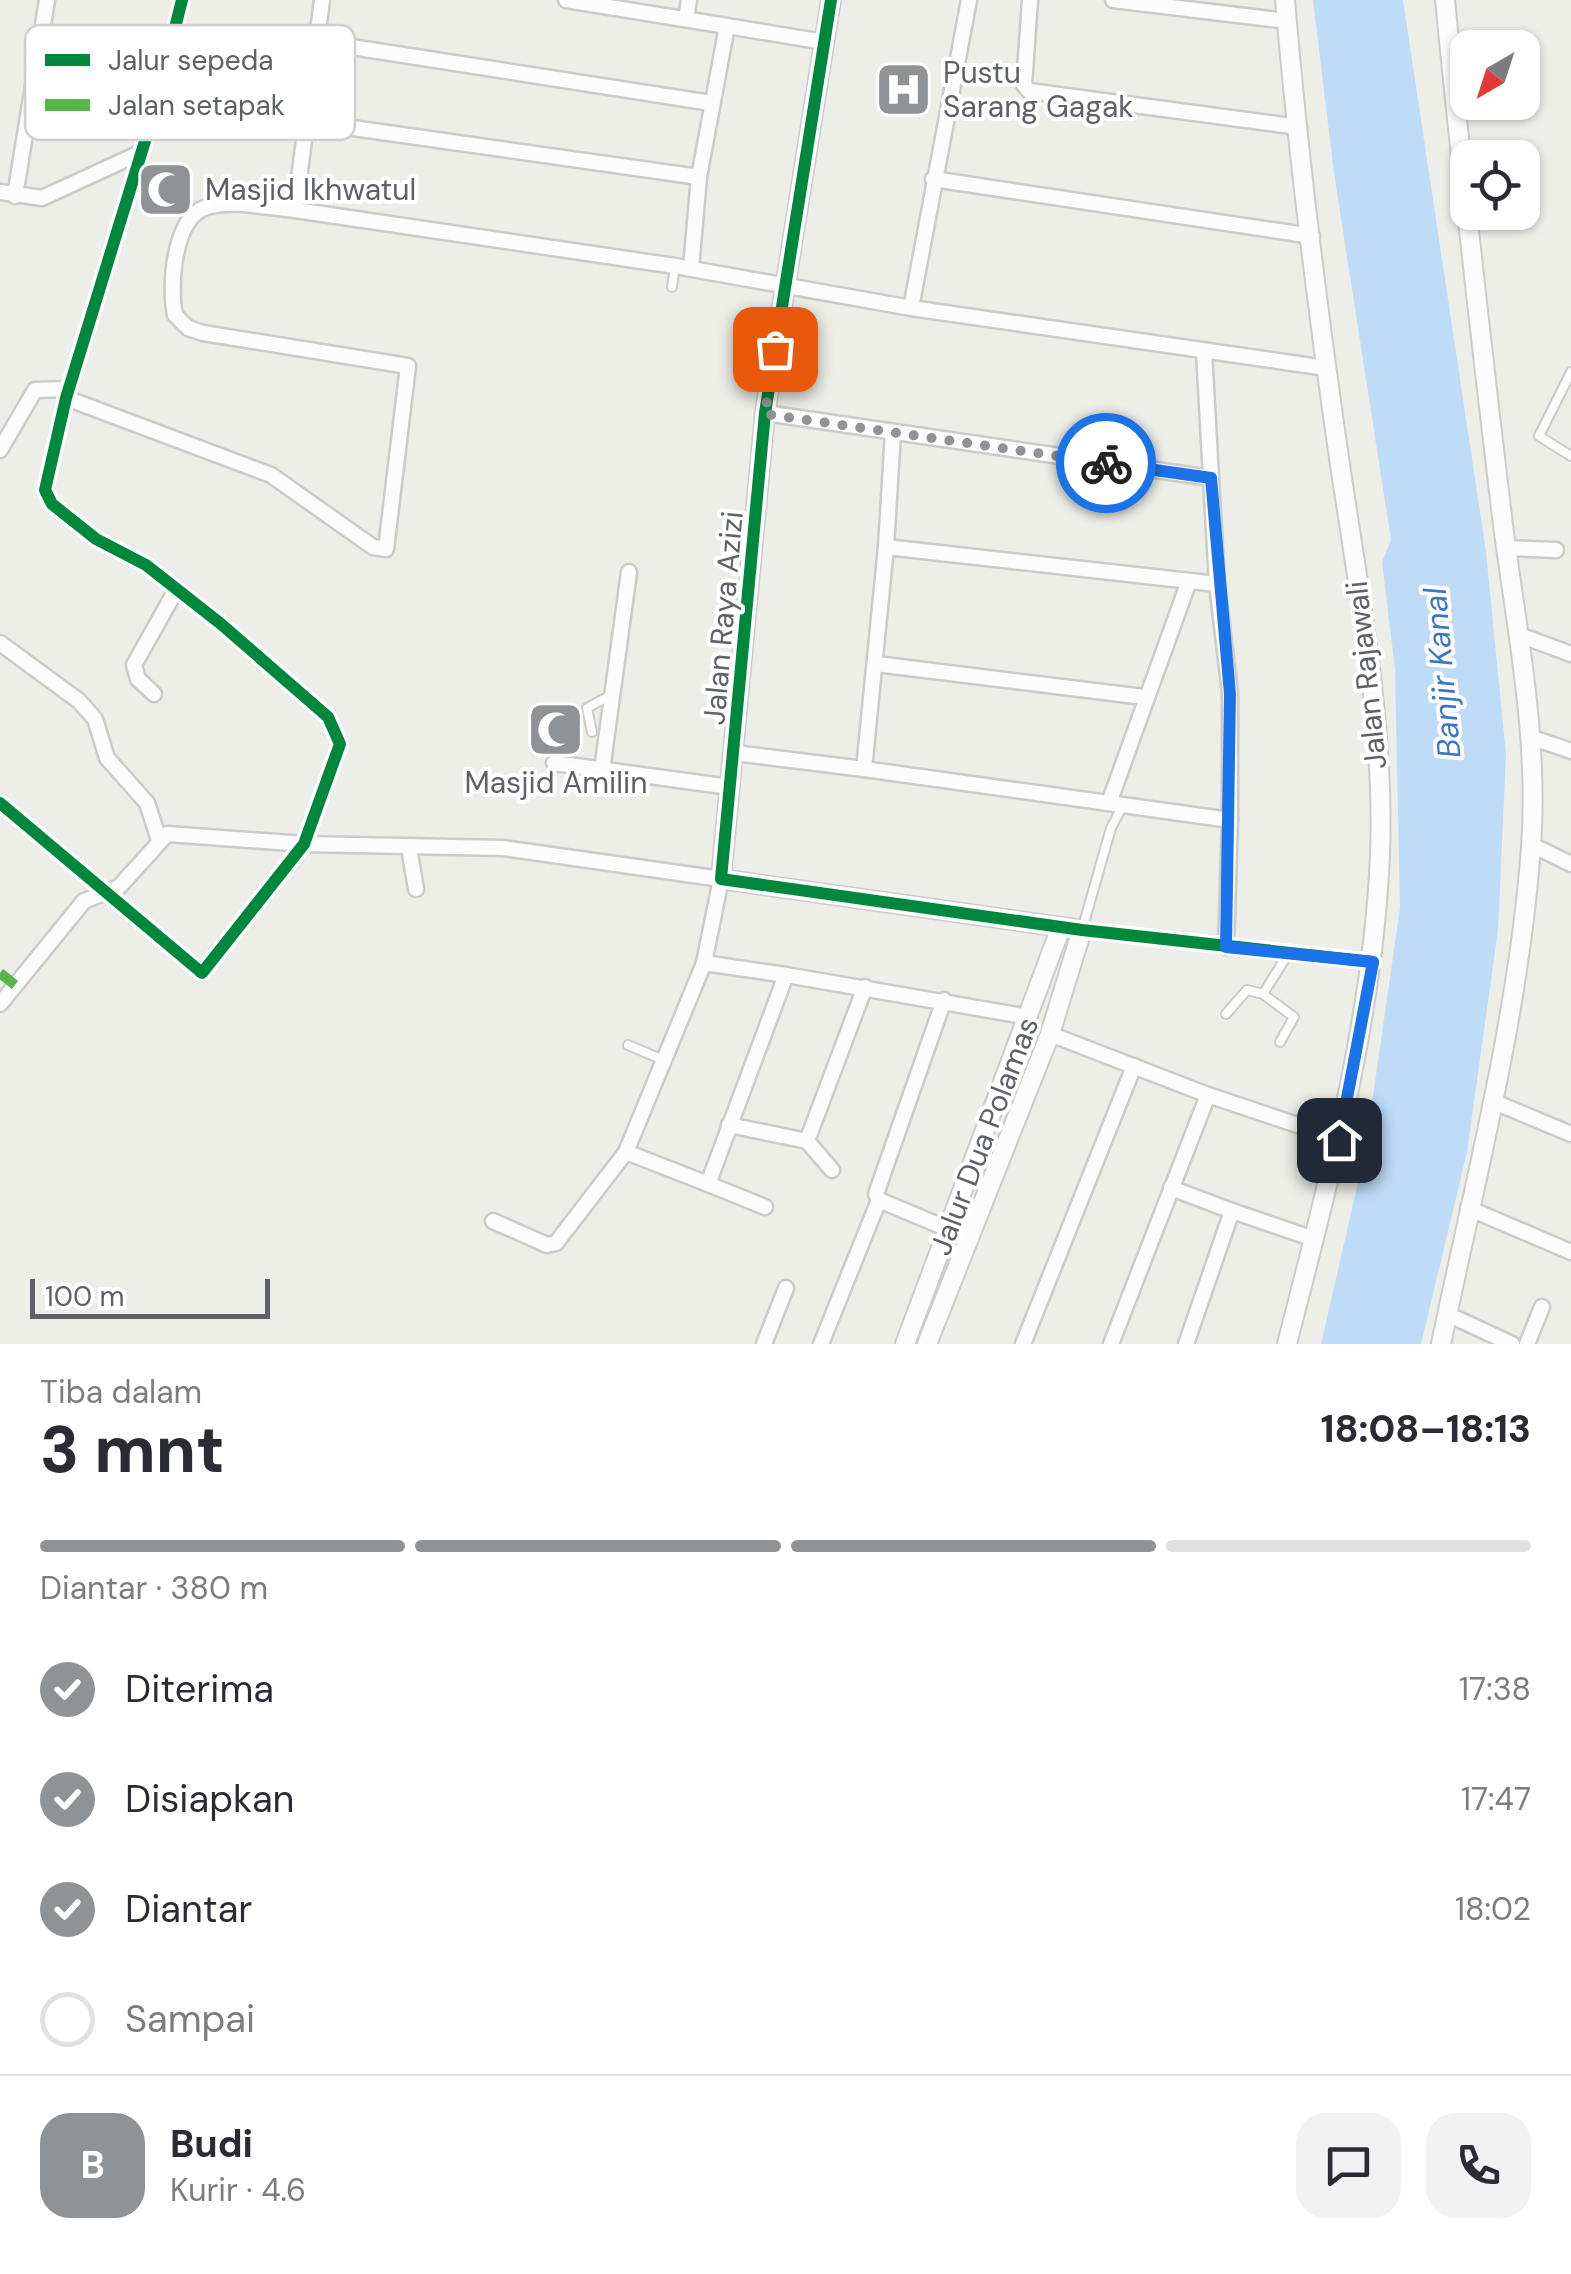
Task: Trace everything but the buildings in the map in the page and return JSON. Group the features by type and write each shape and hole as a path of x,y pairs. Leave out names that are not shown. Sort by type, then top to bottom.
{"street":[{"path":"42,25 47,0"},
{"path":"175,25 182,0"},
{"path":"316,25 322,0"},
{"path":"566,0 824,42"},
{"path":"686,18 689,0"},
{"name":"Jalan Raya Azizi","path":"721,879 765,414 831,0"},
{"path":"911,308 969,0"},
{"path":"1030,0 1024,79 1029,91 1300,126"},
{"path":"1117,0 1287,20"},
{"name":"Jalan Rajawali","path":"1285,0 1326,368 1372,684 1380,851 1373,962 1339,1140 1287,1344"},
{"path":"1441,1344 1518,968 1532,846 1530,737 1522,636 1506,548 1445,0"},
{"path":"683,267 726,26"},
{"path":"355,47 711,103"},
{"path":"25,107 7,194 42,198 142,152"},
{"path":"355,128 698,176"},
{"path":"0,803 202,973 304,844 340,744 336,725 177,588 146,565 96,538 48,499 44,484 68,393 145,140"},
{"path":"295,210 301,140"},
{"path":"933,179 1312,236"},
{"path":"0,450 34,390 68,393 271,475 373,547 386,549 408,366 203,333 183,325 175,315 172,294 181,238 201,209 216,205 295,210 683,267 911,308 1326,368"},
{"path":"1204,351 1217,584 1230,694 1226,947"},
{"path":"765,414 1211,478"},
{"path":"864,769 894,432"},
{"path":"886,548 1188,584 1217,584"},
{"path":"1506,548 1556,550"},
{"path":"602,770 629,572"},
{"path":"1116,804 1144,696 1188,584"},
{"path":"154,694 138,680 134,666 177,588"},
{"path":"1522,636 1571,654"},
{"path":"0,643 80,701 96,719 108,758 147,803 159,840"},
{"path":"876,664 1144,696"},
{"path":"1530,737 1571,751"},
{"path":"735,753 1230,820"},
{"path":"554,764 730,786"},
{"path":"0,1004 84,902 108,893 168,834 194,832 304,844 503,848 1082,930 1373,962"},
{"path":"1532,846 1571,864"},
{"path":"409,848 416,889"},
{"path":"492,1221 547,1244 556,1243 626,1152 704,963 721,879"},
{"name":"Jalur Dua Polamas","path":"905,1344 1061,927"},
{"name":"Jalur Dua Polamas","path":"927,1344 1050,1034 1082,930"},
{"path":"704,963 1029,1017"},
{"path":"708,1184 786,976"},
{"path":"807,1141 865,987"},
{"path":"821,1344 879,1200 877,1188 944,1000"},
{"path":"1050,1034 1339,1140"},
{"path":"1024,1344 1134,1066"},
{"path":"1111,1344 1208,1095"},
{"path":"1492,1101 1571,1134"},
{"path":"729,1125 807,1141 832,1170"},
{"path":"626,1152 765,1207"},
{"path":"1172,1188 1314,1239"},
{"path":"879,1200 948,1229"},
{"path":"1468,1208 1571,1252"},
{"path":"1186,1344 1232,1211"},
{"path":"764,1344 786,1288"},
{"path":"1527,1344 1542,1307"},
{"path":"1447,1314 1512,1344"}],"lane":[{"path":"672,287 683,267"},
{"path":"1571,372 1539,436 1571,456"},
{"path":"592,732 587,708 611,695"},
{"path":"1082,930 1116,804"},
{"path":"1263,994 1288,954"},
{"path":"1226,1014 1247,990 1263,994 1294,1017 1280,1042"},
{"path":"628,1045 663,1060"}],"water":[{"name":"Banjir Kanal","path":"1313,0 1403,0 1486,552 1506,755 1498,930 1467,1152 1421,1344 1321,1344 1365,1152 1400,908 1395,669 1382,562 1391,540 1334,173"}],"marked path":[{"path":"0,973 15,985"}],"cycle path":[{"path":"176,25 182,0"},
{"path":"831,0 765,413 721,879 1082,930 1373,962"},
{"path":"0,803 202,973 304,844 340,744 328,717 221,624 146,565 96,539 52,504 45,490 66,398 145,140"}],"way so far":[{"path":"775,349 765,414 1106,463"}],"place":[{"name":"Pustu Sarang Gagak","path":"904,89"},
{"name":"Masjid Ikhwatul","path":"166,189"},
{"name":"Masjid Amilin","path":"556,729"}],"route":[{"path":"1106,463 1211,478 1217,584 1230,694 1226,947 1373,962 1339,1140"}]}
